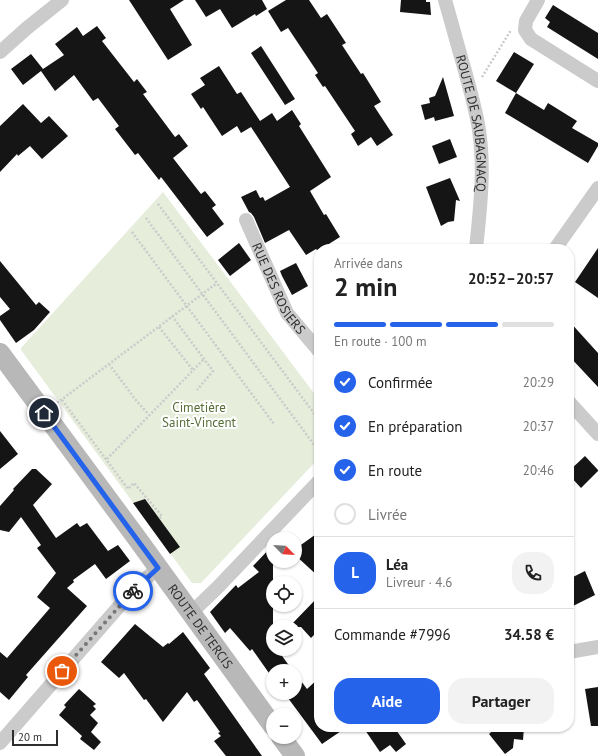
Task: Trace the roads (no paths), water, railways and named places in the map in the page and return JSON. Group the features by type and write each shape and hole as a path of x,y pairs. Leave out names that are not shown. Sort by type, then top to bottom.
{"main road":[{"name":"ROUTE DE TERCIS","path":"0,353 266,716"},
{"path":"286,744 295,756"}],"street":[{"path":"0,52 61,0"},
{"name":"ROUTE DE SAUBAGNACQ","path":"445,0 470,89 479,130 482,161 482,190 477,244"},
{"path":"538,0 526,21 525,30 531,39 598,81"},
{"path":"559,244 598,188"},
{"name":"RUE DES ROSIERS","path":"246,220 287,313 314,345"},
{"path":"574,408 598,434"},
{"path":"191,613 218,587 314,486"},
{"path":"0,743 135,588 158,568"},
{"path":"574,651 598,647"}],"park label":[{"name":"Cimetière Saint-Vincent","path":"199,414"}]}
